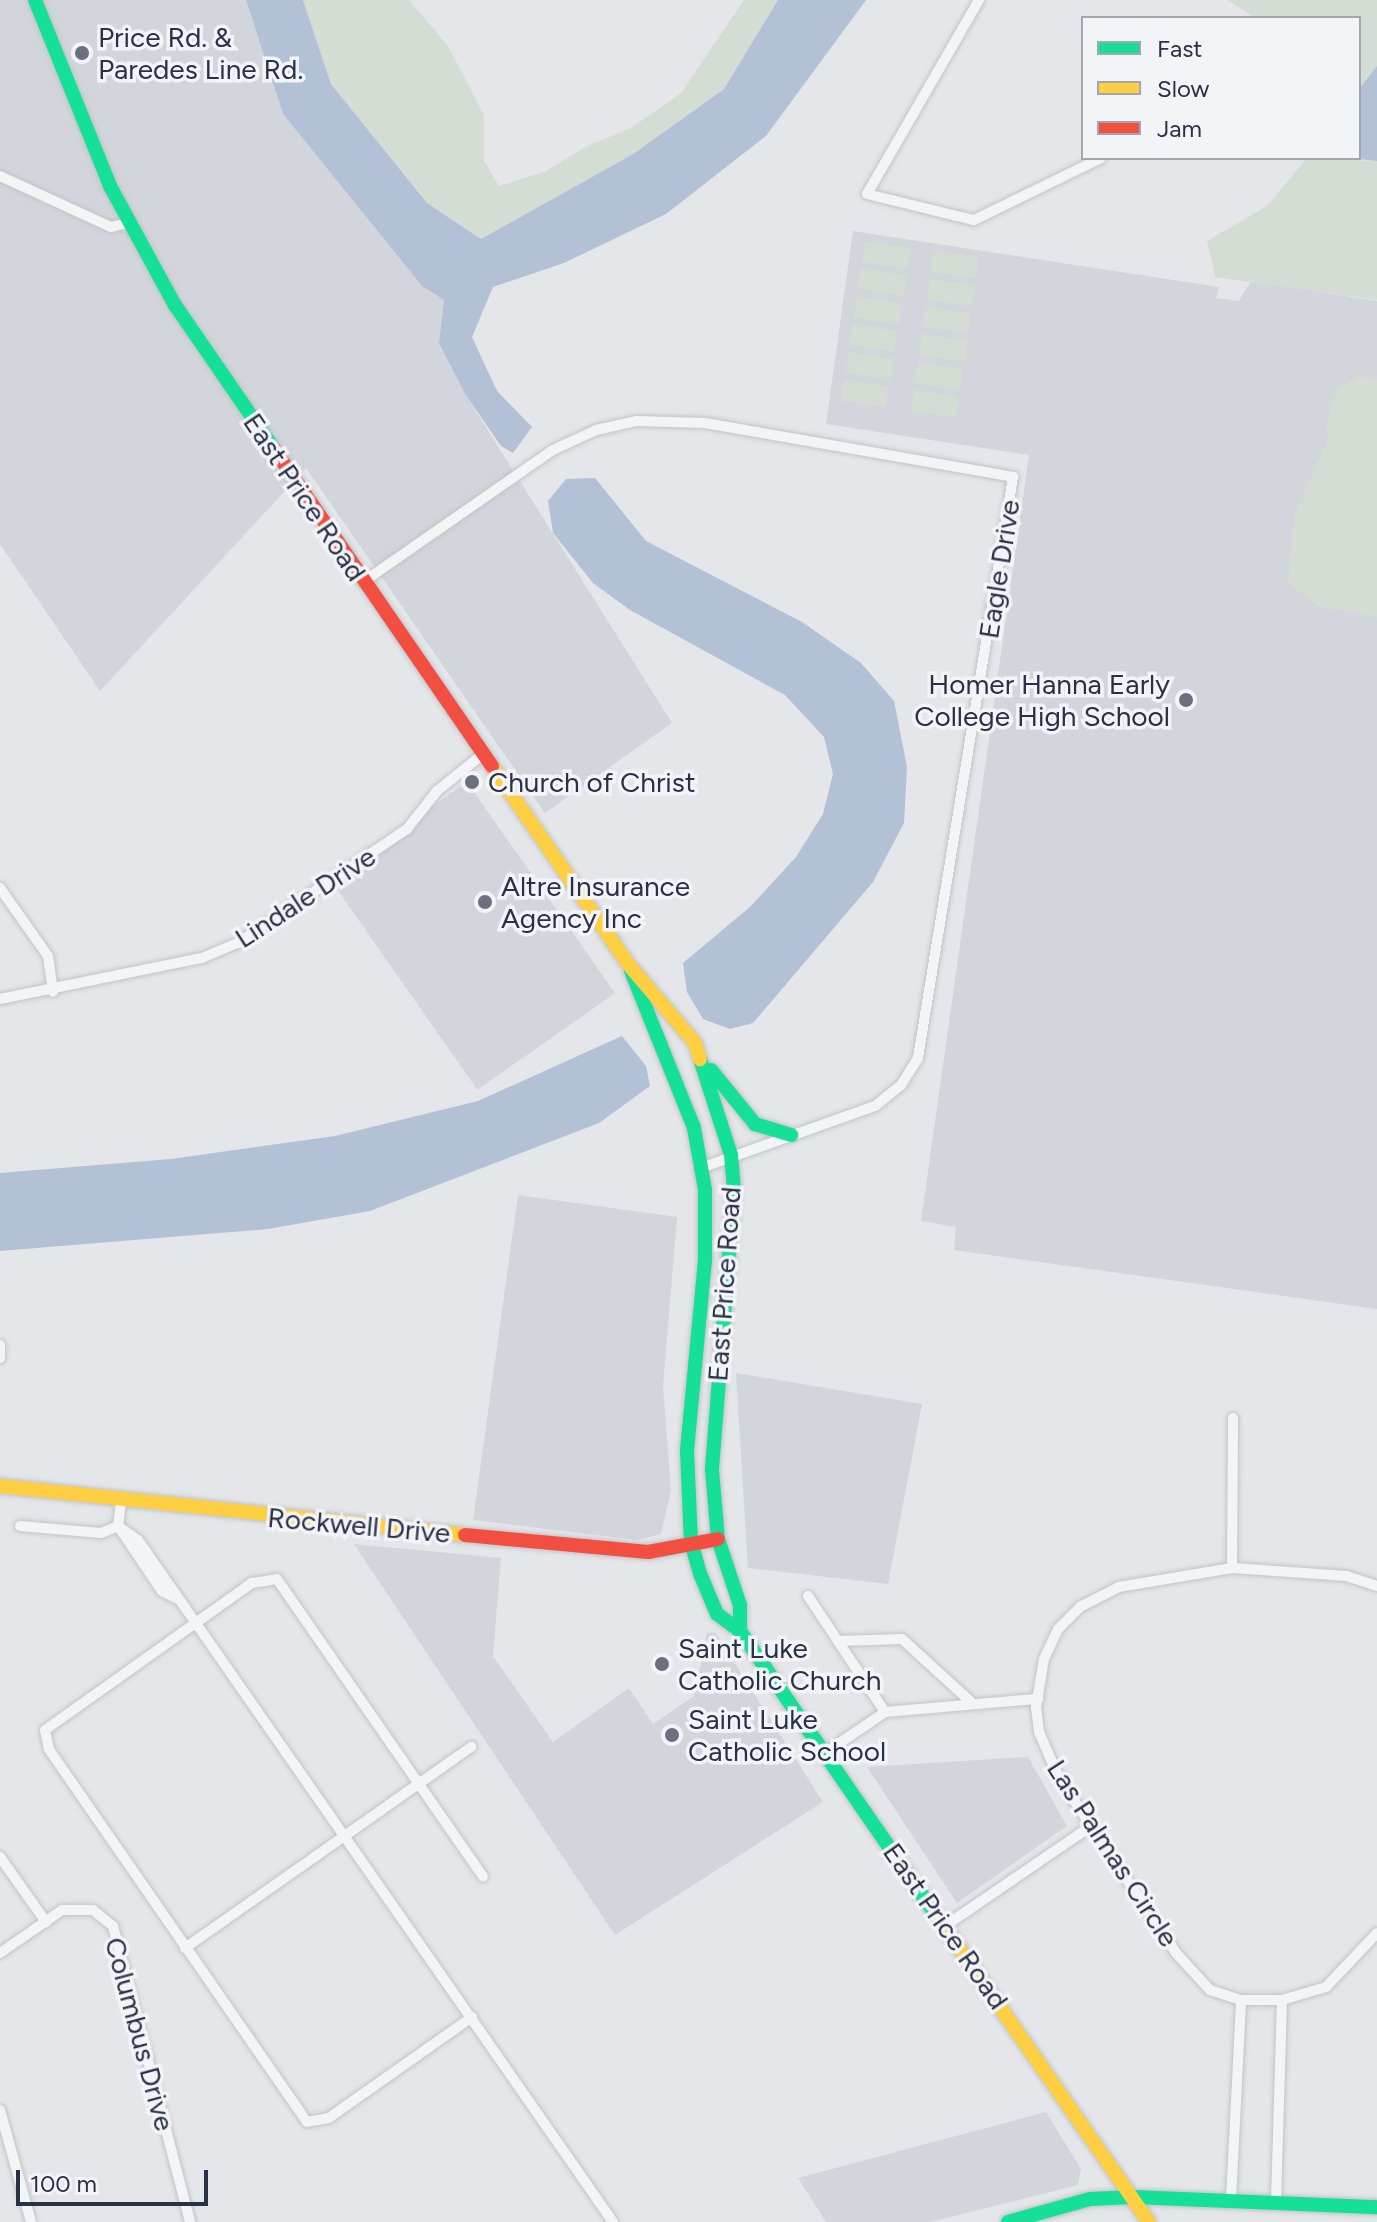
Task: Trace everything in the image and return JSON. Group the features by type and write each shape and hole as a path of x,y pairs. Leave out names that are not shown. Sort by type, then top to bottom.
{"main road":[{"name":"East Price Road","path":"35,0 128,223 182,316 628,964 672,1009 702,1059 731,1155 734,1224 712,1442 718,1539 740,1605 740,1631"},
{"name":"East Price Road","path":"628,964 685,1101 701,1168 705,1260 687,1451 691,1542 717,1614 740,1631 1149,2222"},
{"path":"702,1059 755,1124 791,1135"},
{"name":"Rockwell Drive","path":"0,1486 121,1502 648,1552 718,1539"},
{"path":"1008,2222 1090,2199 1134,2197 1377,2207"}],"street":[{"path":"979,0 867,194 974,220 1097,160"},
{"path":"0,176 111,227 128,223"},
{"name":"Eagle Drive","path":"363,582 553,450 596,430 637,421 705,423 1013,477 918,1058 901,1085 875,1106 701,1168"},
{"name":"Lindale Drive","path":"0,999 53,992 202,958 238,943 407,829 437,791 483,754"},
{"path":"0,888 48,956 53,992"},
{"path":"0,1345 0,1358"},
{"path":"1232,1568 1233,1418"},
{"path":"121,1502 118,1526 162,1591 178,1599 613,2222"},
{"path":"20,1526 101,1533 118,1526"},
{"name":"Las Palmas Circle","path":"1377,1586 1347,1576 1232,1568 1119,1587 1080,1607 1058,1629 1044,1659 1038,1699 1044,1744 1059,1778 1176,1953 1210,1990 1241,2000 1282,2000 1326,1987 1373,1946 1377,1933"},
{"path":"472,2017 329,2118 312,2123 299,2115 44,1739 51,1724 252,1583 277,1579 483,1877"},
{"path":"808,1596 885,1712"},
{"path":"838,1641 902,1639 970,1701"},
{"path":"825,1753 885,1712 970,1701 1038,1699"},
{"path":"185,1948 471,1747"},
{"path":"945,1926 1091,1826"},
{"path":"0,1857 46,1922"},
{"name":"Columbus Drive","path":"0,1953 62,1910 93,1910 113,1926 190,2222"},
{"path":"1231,2200 1241,2000"},
{"path":"1276,2202 1282,2000"},
{"path":"0,2110 31,2222"}],"shaded area":[{"path":"0,0 246,0 283,114 422,286 444,300 439,343 465,394 672,723 545,813 306,468 100,691 0,544"},
{"path":"303,0 409,0 448,46 484,115 484,161 499,186 546,171 587,146 631,128 681,93 744,0 778,0 724,89 633,154 481,239 427,203 331,84"},
{"path":"1227,0 1377,0 1377,66 1361,86 1361,16 1253,16"},
{"path":"1305,160 1377,161 1377,300 1215,277 1207,241 1267,206"},
{"name":"Homer Hanna Early College High School","path":"853,231 1219,287 1216,298 1239,301 1251,281 1377,301 1377,1309 954,1250 956,1227 921,1221 1029,455 826,424"},
{"path":"865,241 910,248 907,269 862,262"},
{"path":"934,251 979,257 976,278 931,272"},
{"path":"861,268 906,275 903,296 858,289"},
{"path":"930,279 975,285 972,306 927,300"},
{"path":"857,297 902,303 899,324 854,318"},
{"path":"926,307 971,313 968,333 923,327"},
{"path":"853,324 897,331 894,352 850,345"},
{"path":"922,334 967,341 964,362 919,355"},
{"path":"849,352 893,359 890,380 846,373"},
{"path":"918,362 963,369 960,390 915,383"},
{"path":"1361,376 1377,381 1377,617 1320,607 1288,583 1294,516 1330,434 1326,432 1332,399 1337,389"},
{"path":"844,380 889,386 886,407 841,401"},
{"path":"914,390 958,397 955,418 911,411"},
{"path":"467,782 615,993 477,1090 329,878"},
{"path":"518,1195 677,1217 663,1386 671,1491 661,1534 638,1540 473,1520"},
{"path":"736,1373 922,1404 888,1584 748,1568"},
{"name":"Saint Luke Catholic School","path":"354,1544 501,1558 493,1656 553,1742 629,1688 653,1724 694,1696 707,1633 715,1632 823,1802 615,1935"},
{"path":"1028,1757 1067,1826 957,1903 867,1767"},
{"path":"1046,2112 1081,2169 1078,2185 930,2222 826,2222 798,2178"}],"water":[{"path":"246,0 303,0 331,84 427,203 481,239 633,154 724,89 778,0 866,0 766,136 666,214 564,263 493,287 472,337 497,391 532,427 513,453 501,446 465,394 439,343 444,300 422,286 283,114"},
{"path":"1377,66 1377,161 1361,159 1361,86"},
{"path":"595,478 646,541 802,622 861,663 894,701 907,767 904,823 873,882 753,1023 730,1029 703,1019 687,992 683,963 750,907 796,857 823,814 833,774 824,737 785,695 630,610 593,583 553,533 548,501 566,479"},
{"path":"622,1036 646,1066 650,1086 599,1123 370,1211 268,1229 0,1251 0,1173 171,1159 335,1136 478,1101"}],"traffic: fast":[{"path":"35,0 110,186 175,305 274,449"},
{"path":"631,971 694,1128 705,1190 705,1260 687,1451 691,1542 701,1576 717,1614 740,1631 939,1919"},
{"path":"700,1059 731,1155 734,1189 712,1470 718,1539 740,1605 740,1631"},
{"path":"711,1070 755,1124 791,1135"},
{"path":"1008,2222 1090,2199 1134,2197 1377,2207"}],"traffic: slow":[{"path":"492,766 628,964 695,1043 700,1059"},
{"path":"0,1486 465,1535"},
{"path":"939,1919 1149,2222"}],"traffic: jam":[{"path":"274,449 492,766"},
{"path":"465,1535 648,1552 718,1539"}],"place":[{"name":"Price Rd. & Paredes Line Rd.","path":"82,53"},
{"name":"Homer Hanna Early College High School","path":"1186,700"},
{"name":"Church of Christ","path":"472,782"},
{"name":"Altre Insurance Agency Inc","path":"485,902"},
{"name":"Saint Luke Catholic Church","path":"662,1664"},
{"name":"Saint Luke Catholic School","path":"672,1735"}]}
